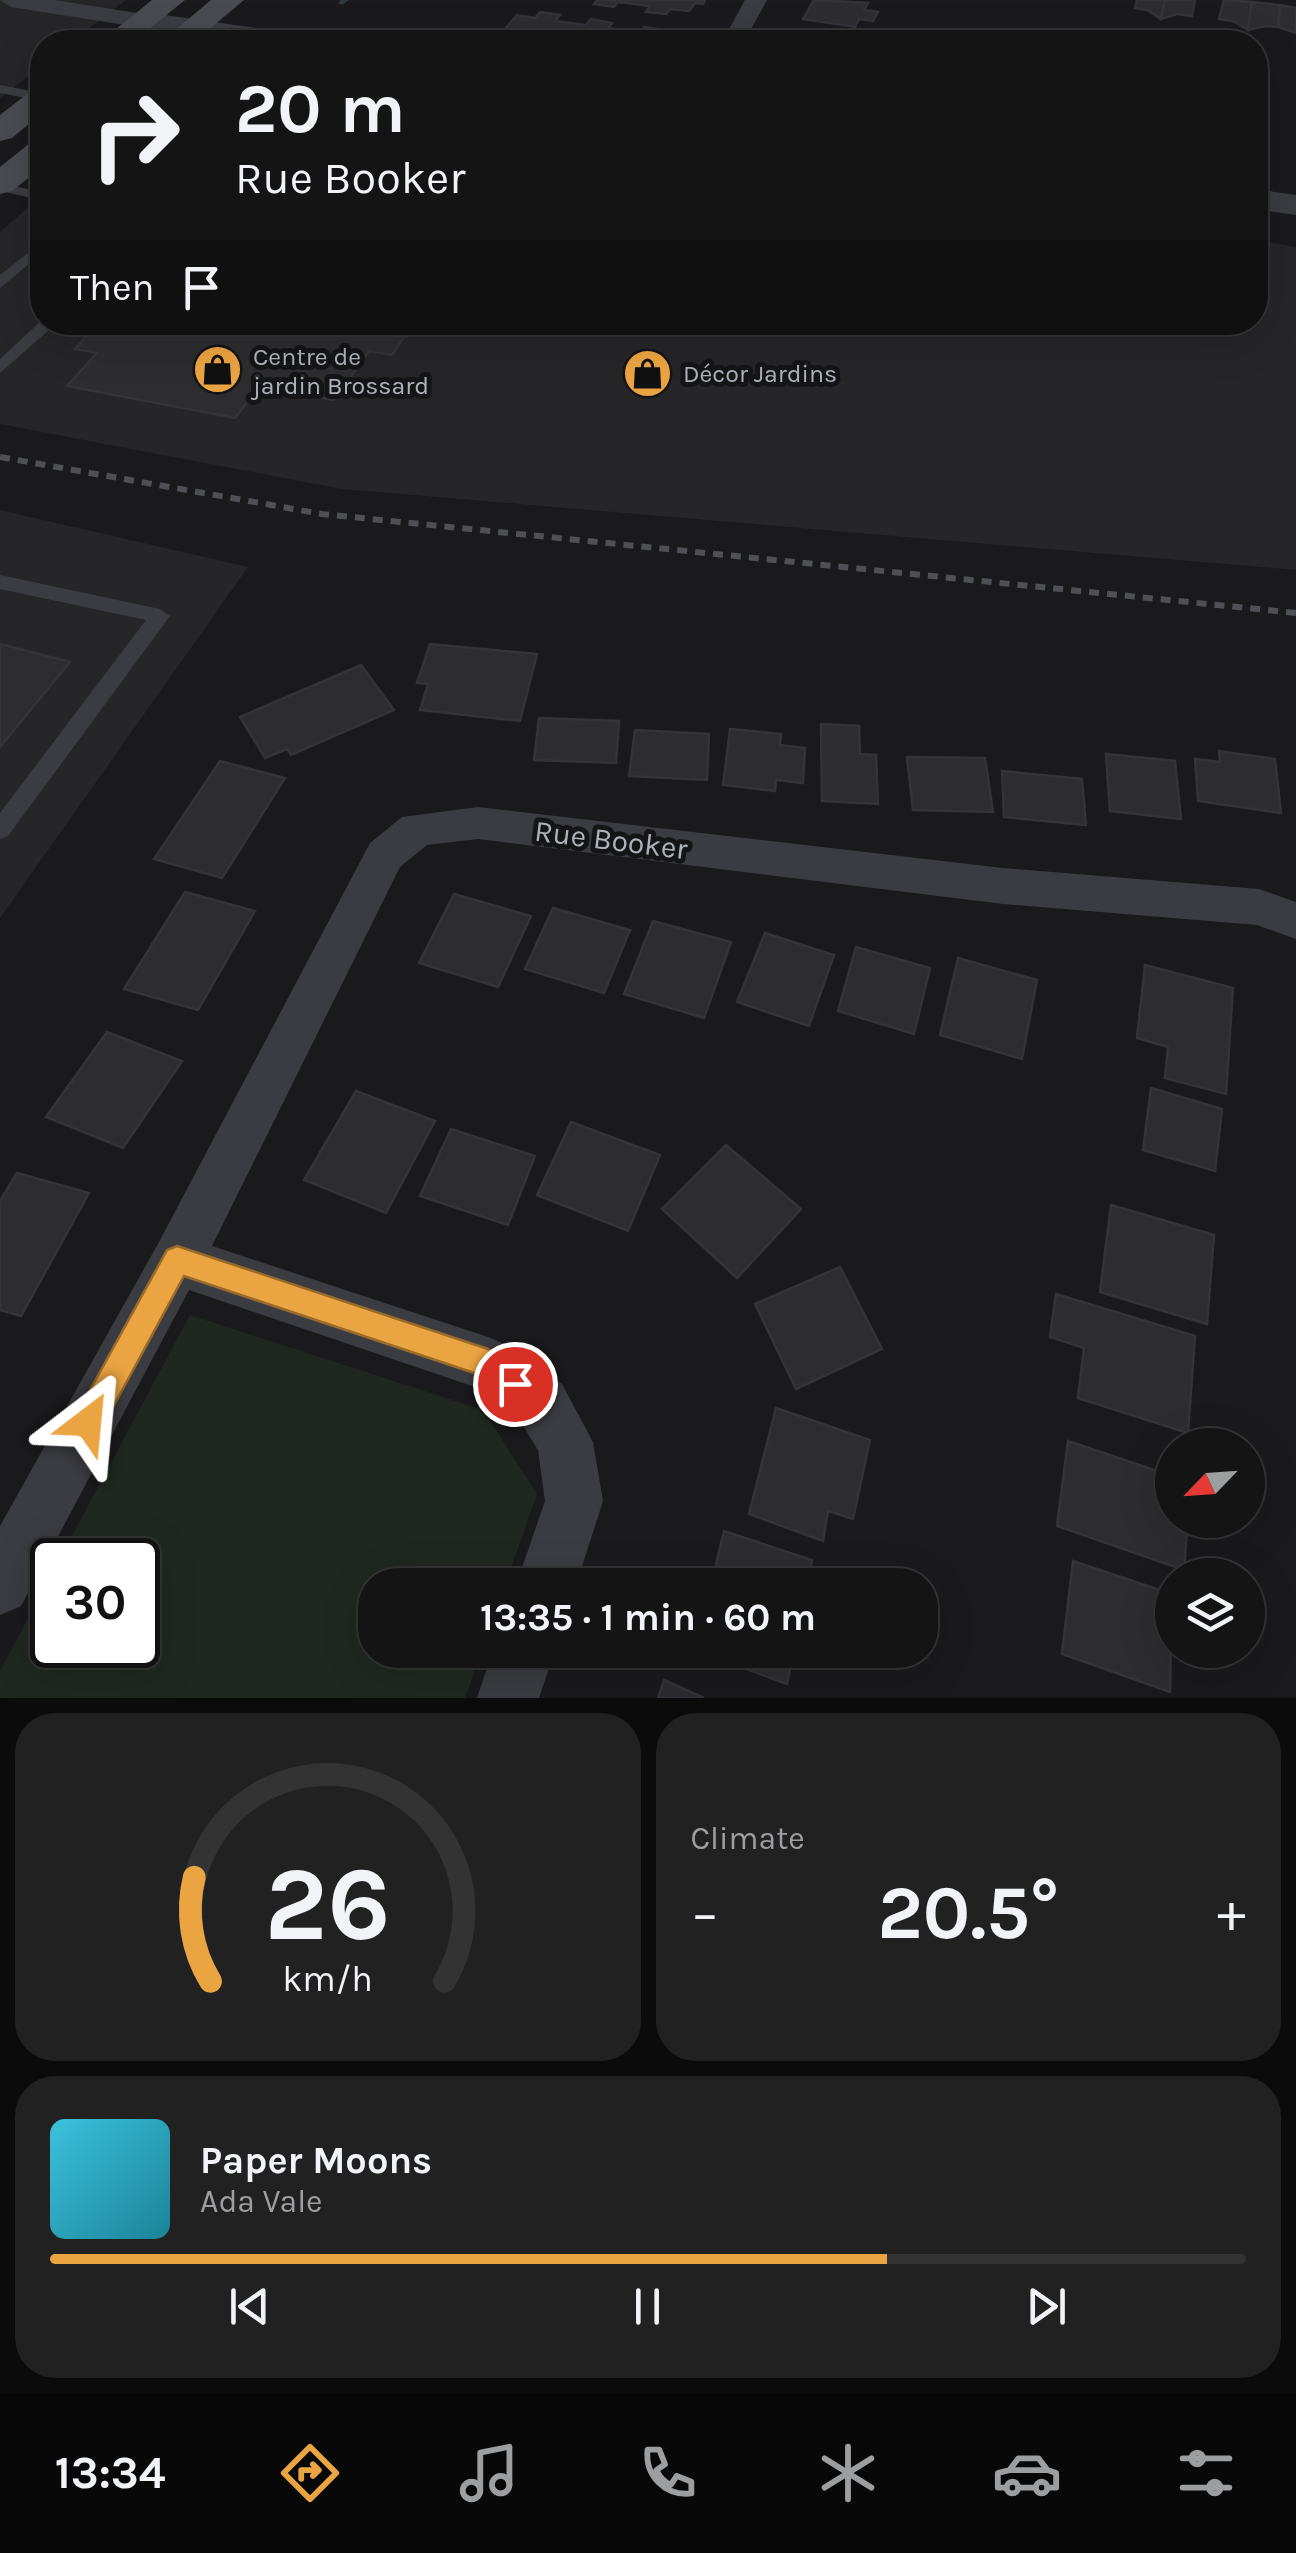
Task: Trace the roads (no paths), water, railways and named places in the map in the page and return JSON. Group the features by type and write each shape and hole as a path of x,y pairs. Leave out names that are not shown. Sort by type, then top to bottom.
{"main road":[{"path":"132,30 170,0"},
{"path":"191,30 228,0"},
{"path":"0,132 30,108"},
{"path":"0,186 30,163"}],"street":[{"path":"11,0 144,21 170,30"},
{"path":"740,30 756,0"},
{"path":"1268,200 1296,205"},
{"name":"Rue Booker","path":"0,1584 177,1260 385,855 417,829 478,823 965,882 1259,906 1296,921"},
{"path":"177,1260 488,1364 542,1404 565,1442 574,1501 552,1568"},
{"path":"508,1698 518,1668"}],"lane":[{"path":"0,89 30,95"},
{"path":"0,186 30,193"},
{"path":"0,283 30,257"},
{"path":"0,368 36,335"},
{"path":"0,582 160,616 0,830"}],"waterway":[{"path":"342,3 345,0"}],"railway":[{"path":"0,457 322,514 1296,613"}],"place":[{"name":"Centre de jardin Brossard","path":"218,370"},
{"name":"Décor Jardins","path":"648,373"}]}
